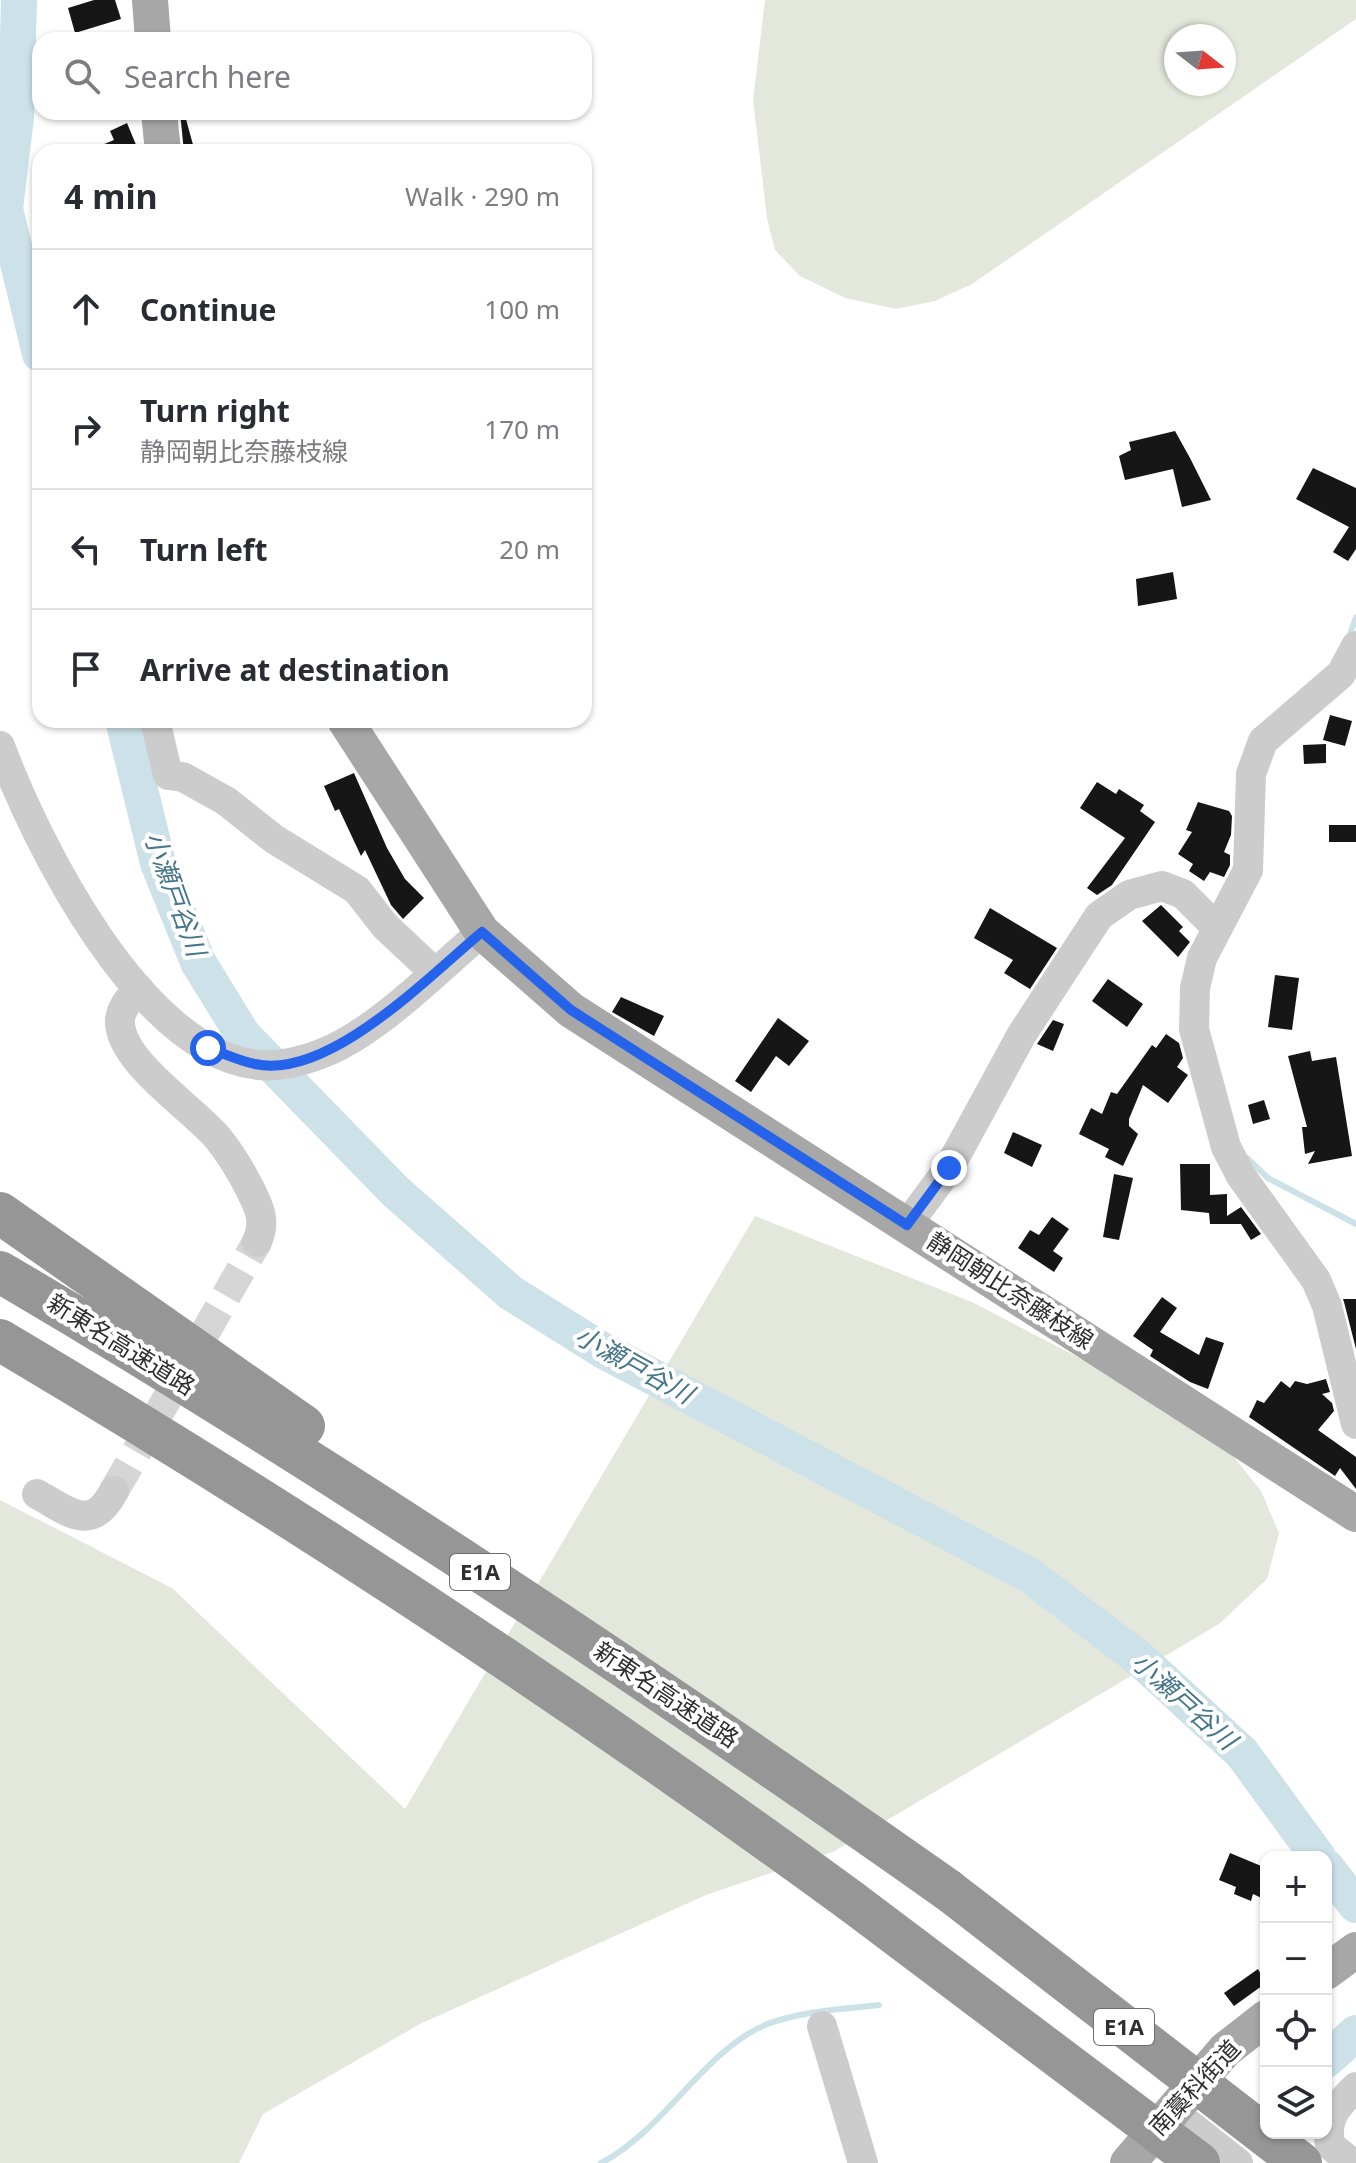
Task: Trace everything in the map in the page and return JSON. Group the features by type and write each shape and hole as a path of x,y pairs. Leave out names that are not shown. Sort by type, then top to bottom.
{"highway":[{"path":"0,1213 250,1390 468,1536 775,1768"},
{"name":"新東名高速道路","path":"0,1272 434,1541 775,1768 948,1890 1301,2163"},
{"name":"E1A","path":"0,1340 389,1580 729,1812 1199,2163"}],"main road":[{"path":"150,0 152,32"},
{"path":"160,120 162,144"},
{"name":"静岡朝比奈藤枝線","path":"350,728 482,932 571,1010 1356,1514"},
{"path":"1332,1968 1356,1950"},
{"name":"南藁科街道","path":"1128,2163 1225,2050 1260,2023"}],"street":[{"path":"1356,646 1341,674 1263,741 1251,774 1248,870 1202,958 1195,988 1194,1029 1216,1119 1241,1176 1316,1280 1327,1306 1356,1424"},
{"path":"157,728 168,775 183,777 226,801 274,839 357,890 385,926 434,972"},
{"path":"0,746 64,887 138,988 171,1023 208,1048 256,1065 282,1065 309,1058 355,1038 482,932"},
{"path":"907,1225 949,1168 1022,1034 1099,916 1129,895 1162,886 1183,894 1217,928"},
{"path":"138,988 124,1006 120,1020 124,1042 145,1071 195,1115 239,1168 262,1214 263,1228 257,1242"},
{"path":"37,1494 82,1516 95,1516 105,1507 114,1491"},
{"path":"822,2026 863,2163"},
{"path":"1352,2163 1330,2145 1327,2129 1331,2112 1356,2087"},
{"path":"1172,2111 1238,2163"}],"shaded area":[{"path":"765,0 1356,0 1356,19 972,284 935,301 896,309 845,298 800,276 775,250 767,218 753,100"},
{"path":"755,1216 972,1302 1181,1411 1221,1441 1261,1491 1279,1533 1267,1579 1219,1624 833,1852 706,1895 420,2024 263,2114 239,2163 0,2163 0,1500 172,1588 405,1809"}],"building":[{"path":"94,0 115,0 121,19 75,32 68,8"},
{"path":"181,120 186,120 193,144 183,144"},
{"path":"127,123 136,144 104,144 114,140 110,131"},
{"path":"1175,431 1211,500 1182,507 1173,469 1125,480 1119,456 1131,450 1129,442"},
{"path":"1313,468 1356,488 1356,549 1348,561 1333,552 1349,527 1296,499"},
{"path":"1173,572 1177,599 1138,606 1136,579"},
{"path":"1330,715 1352,721 1345,746 1323,740"},
{"path":"1326,744 1326,763 1304,764 1303,745"},
{"path":"354,773 387,848 405,879 424,898 403,919 391,905 365,850 361,856 339,809 335,811 324,786"},
{"path":"1097,782 1116,794 1119,789 1144,805 1140,811 1155,822 1112,885 1097,895 1087,888 1125,838 1080,808"},
{"path":"1198,802 1229,811 1232,816 1231,835 1224,852 1230,855 1230,865 1224,877 1210,872 1204,881 1189,871 1193,864 1178,854 1192,832 1186,830"},
{"path":"1329,825 1356,825 1356,842 1329,842"},
{"path":"1161,905 1183,927 1179,931 1190,942 1178,957 1142,921"},
{"path":"990,908 1057,948 1030,989 1004,973 1013,960 974,938"},
{"path":"1275,975 1299,978 1292,1030 1268,1027"},
{"path":"1108,979 1143,1004 1127,1027 1092,1001"},
{"path":"621,997 664,1016 654,1036 612,1012"},
{"path":"778,1018 809,1041 789,1066 776,1056 751,1092 735,1081"},
{"path":"1053,1020 1064,1024 1053,1051 1037,1044"},
{"path":"1166,1034 1179,1043 1183,1058 1177,1067 1188,1075 1168,1103 1143,1085 1129,1119 1129,1126 1138,1134 1123,1166 1105,1157 1109,1149 1079,1134 1091,1108 1102,1114 1111,1092 1117,1094 1152,1045 1156,1048"},
{"path":"1310,1051 1312,1061 1336,1057 1352,1156 1308,1164 1315,1151 1305,1154 1302,1127 1307,1127 1288,1056"},
{"path":"1264,1100 1270,1119 1253,1124 1248,1105"},
{"path":"1013,1132 1042,1145 1032,1167 1004,1153"},
{"path":"1180,1164 1210,1164 1210,1195 1227,1194 1227,1216 1241,1207 1261,1234 1251,1240 1241,1224 1210,1224 1209,1213 1181,1210"},
{"path":"1114,1174 1133,1178 1119,1240 1103,1237"},
{"path":"1052,1217 1069,1229 1053,1251 1063,1258 1054,1272 1018,1248 1030,1230 1039,1235"},
{"path":"1162,1297 1177,1308 1160,1332 1199,1355 1206,1337 1224,1343 1208,1389 1190,1382 1150,1356 1153,1350 1133,1336"},
{"path":"1343,1299 1356,1299 1356,1349 1344,1302"},
{"path":"1326,1379 1330,1392 1322,1394 1332,1403 1334,1411 1318,1430 1356,1457 1356,1489 1340,1468 1335,1476 1249,1417 1257,1400 1264,1403 1281,1381 1290,1388 1295,1381 1307,1384"},
{"path":"1230,1853 1260,1866 1260,1897 1253,1894 1251,1901 1234,1894 1236,1887 1219,1880"},
{"path":"1258,1969 1260,1987 1234,2006 1224,1993"}],"waterway":[{"name":"小瀬戸谷川","path":"19,0 16,117 5,209 32,321"},
{"path":"1348,640 1356,617"},
{"name":"小瀬戸谷川","path":"125,728 158,863 198,962 243,1035 396,1192 511,1293 602,1350 1029,1575 1140,1659 1242,1753 1314,1851"},
{"path":"1247,1158 1268,1178 1356,1224"},
{"name":"小瀬戸谷川","path":"1332,1875 1356,1905"},
{"path":"601,2163 645,2131 705,2069 747,2034 796,2016 879,2005"},
{"name":"小瀬戸谷川","path":"1332,2055 1356,2033"}],"tunnel":[{"path":"114,1491 257,1242"}],"route":[{"path":"208,1048 256,1065 282,1065 323,1053 355,1038 482,932 571,1010 907,1225 949,1168"}]}
